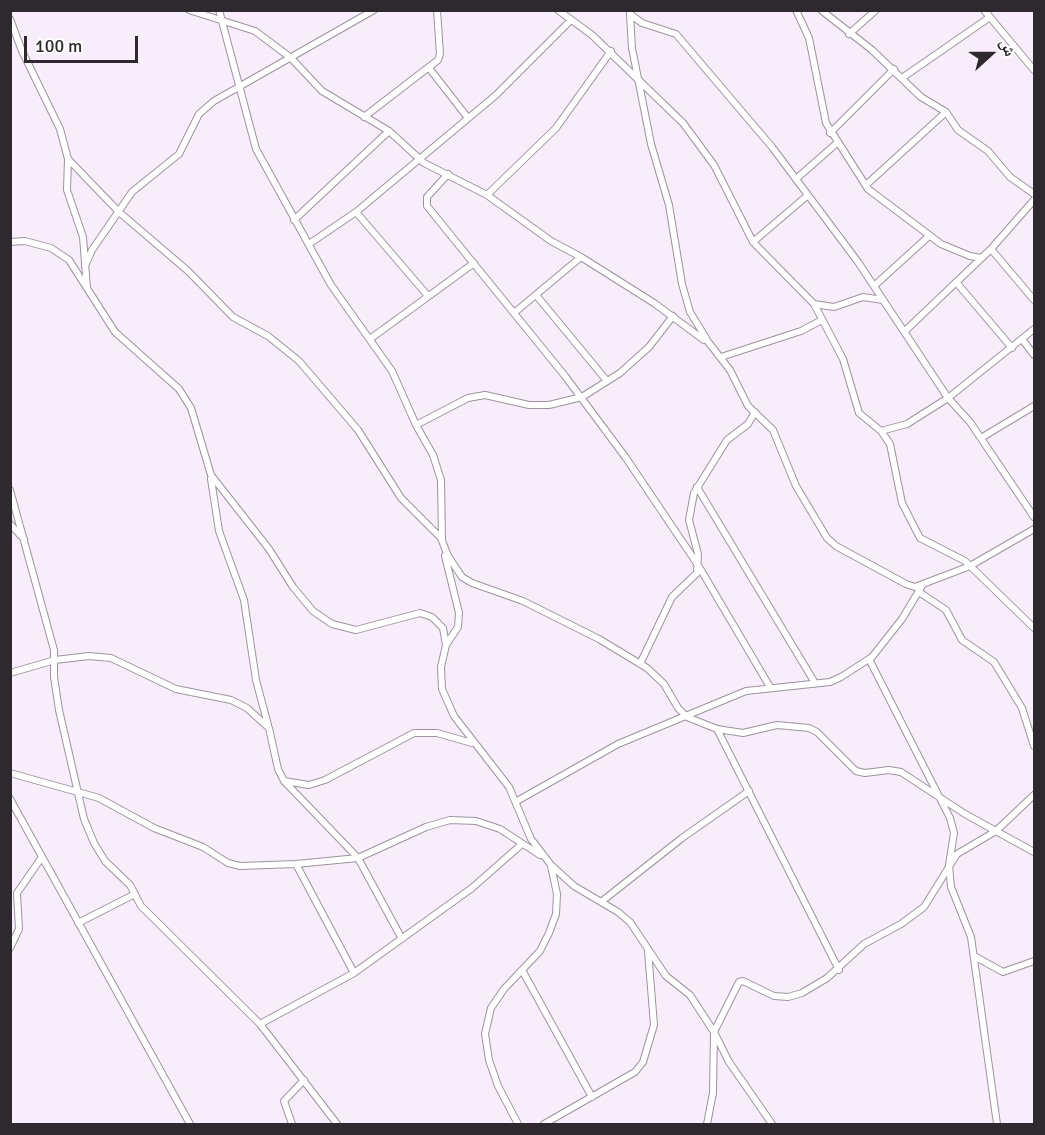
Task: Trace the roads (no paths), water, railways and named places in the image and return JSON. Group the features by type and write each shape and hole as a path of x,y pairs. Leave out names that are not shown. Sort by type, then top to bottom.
{"street":[{"path":"189,10 255,31 291,58 322,91 389,131 419,159 487,195 551,241 581,256 673,316 709,343"},
{"path":"219,10 256,149 331,285 392,371 438,467 441,538 459,614 458,627 446,645 441,667 442,689 454,716 474,744 496,767 517,801 521,819 543,856 574,886 630,922 666,976 690,995 714,1032 729,1062 772,1125"},
{"path":"85,266 92,250 132,192 179,154 200,114 214,101 374,10"},
{"path":"364,117 438,60 440,54 437,10"},
{"path":"558,10 611,51 683,123 714,165 753,242 814,304 843,359 859,413 881,431 890,444 902,503 923,542 954,554 970,566 1035,628"},
{"path":"796,10 809,38 823,114 830,133 866,185 929,236 960,253 981,258"},
{"path":"821,10 894,69 921,97 946,112 958,130 988,151 1010,177 1035,194"},
{"path":"849,34 876,10"},
{"path":"984,10 1035,70"},
{"path":"629,12 630,37 651,144 669,205 682,285 693,319 721,357 755,412 773,430 796,486 829,541 906,585 915,587 970,566 1035,529"},
{"path":"629,12 642,23 668,31 682,41 796,179 874,286 948,398 970,422 1035,517"},
{"path":"902,78 990,17"},
{"path":"10,19 39,88 57,120 68,159 67,190 83,237 87,290"},
{"path":"309,244 356,212 496,95 571,20"},
{"path":"487,195 556,128 611,51"},
{"path":"429,68 468,118"},
{"path":"830,133 894,69"},
{"path":"866,185 946,112"},
{"path":"294,220 389,131"},
{"path":"796,179 837,143"},
{"path":"68,159 119,212 188,271 233,317 268,336 299,361 358,430 401,498 441,538 454,565 472,583 523,601 599,639 640,664 656,674 687,717 717,729 743,733 777,725 808,728 817,732 856,771 901,772 937,797 1032,851 1035,858"},
{"path":"448,174 427,197 427,206 582,397 698,565 771,687"},
{"path":"753,242 808,195"},
{"path":"905,331 991,249 1035,200"},
{"path":"356,212 428,296"},
{"path":"874,286 929,236"},
{"path":"10,242 33,242 61,253 69,260 115,332 185,397 211,475 219,531 244,600 256,680 278,769 284,781 358,858 402,939"},
{"path":"991,249 1035,300"},
{"path":"514,313 581,256"},
{"path":"370,339 474,263"},
{"path":"956,282 1012,348"},
{"path":"536,295 607,381"},
{"path":"814,304 834,307 863,297 883,300"},
{"path":"416,425 468,398 484,395 539,405 582,397 607,381 649,347 673,316"},
{"path":"721,357 801,331 822,320"},
{"path":"881,431 907,424 948,398 1035,329"},
{"path":"1022,339 1035,355"},
{"path":"981,438 1035,406"},
{"path":"640,664 672,597 691,580 698,565 689,520 697,488 727,440 748,424 755,412"},
{"path":"211,475 270,549 305,603 322,619 356,630 420,613 432,617 443,628 446,645"},
{"path":"697,488 815,683"},
{"path":"10,490 26,542 55,660 54,677 59,710 84,819 94,843 105,861 135,894 141,906 260,1024 337,1125"},
{"path":"10,524 26,542"},
{"path":"517,801 618,744 746,691 815,683 841,677 869,659 902,619 923,584"},
{"path":"919,592 943,607 962,640 993,662 1022,708 1035,746"},
{"path":"10,673 55,660 89,656 111,658 176,689 231,700 247,708 269,728"},
{"path":"869,659 937,797 950,818 954,833 949,865 952,891 972,936 997,1125"},
{"path":"717,729 839,970"},
{"path":"284,781 309,785 325,780 414,733 437,733 474,744"},
{"path":"10,773 77,790 119,807 174,837 203,847 228,863 240,866 358,858 426,827 450,820 476,821 500,829 543,856"},
{"path":"601,902 682,838 749,791"},
{"path":"707,1124 713,1093 714,1032 740,981 774,996 788,997 802,993 839,970 864,944 901,924 924,907 949,865 963,849 996,831 1035,795"},
{"path":"10,799 190,1125"},
{"path":"260,1024 354,973 472,888 522,844"},
{"path":"10,948 20,929 16,901 18,892 42,857"},
{"path":"296,864 354,973"},
{"path":"518,1125 498,1086 489,1060 485,1034 491,1008 540,951 556,914 557,894 551,865"},
{"path":"78,922 135,894"},
{"path":"544,1125 634,1072 648,1050 654,1025 648,951"},
{"path":"974,956 1003,972 1035,961"},
{"path":"522,970 592,1097"},
{"path":"292,1125 284,1101 304,1080"}]}
